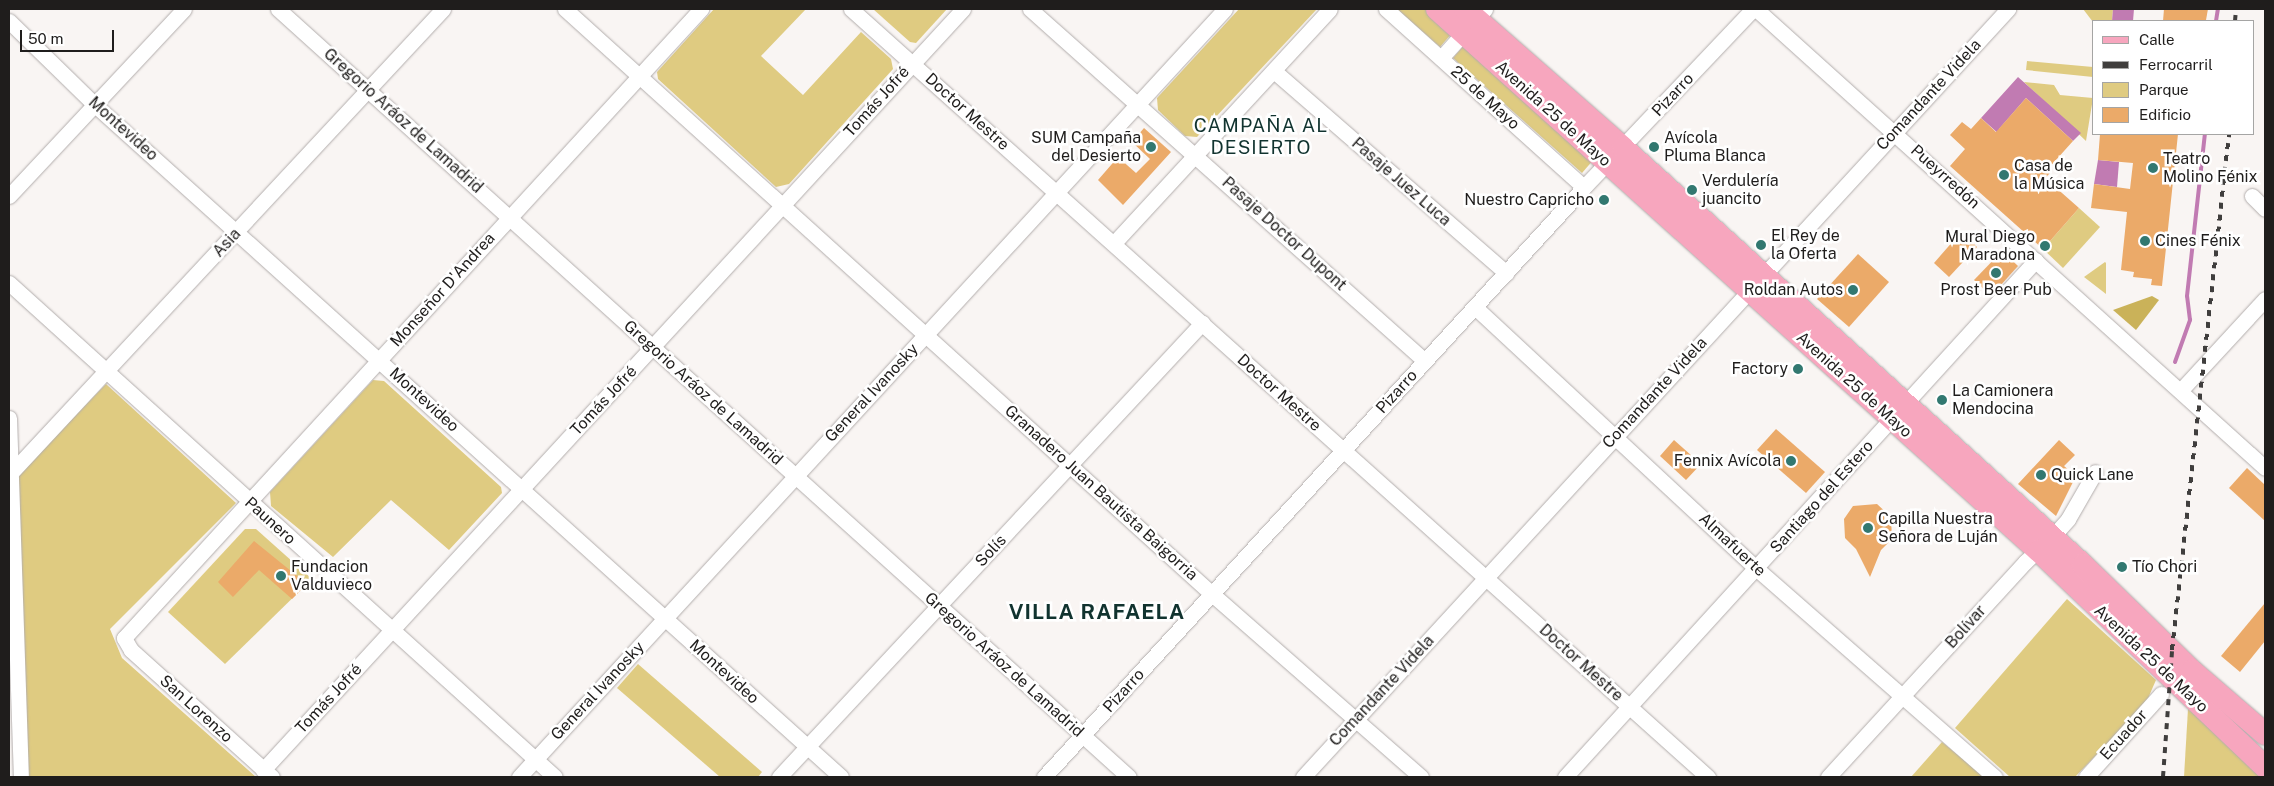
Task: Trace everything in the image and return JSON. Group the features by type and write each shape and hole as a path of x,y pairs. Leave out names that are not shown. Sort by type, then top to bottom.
{"main road":[{"name":"Avenida 25 de Mayo","path":"1437,9 1472,17 1623,148 1756,284"},
{"name":"Avenida 25 de Mayo","path":"1472,17 1608,164 1756,284 2045,544 2265,734"},
{"name":"Avenida 25 de Mayo","path":"2045,544 2265,767"}],"street":[{"path":"9,196 184,9"},
{"name":"Gregorio Aráoz de Lamadrid","path":"278,9 369,89 1129,777"},
{"name":"Asia","path":"10,474 108,372 443,9"},
{"name":"Granadero Juan Bautista Baigorria","path":"565,9 1212,594 1421,777"},
{"name":"Monseñor D'Andrea","path":"124,638 701,9"},
{"name":"Doctor Mestre","path":"851,9 1708,777"},
{"name":"Tomás Jofré","path":"268,773 391,631 963,9"},
{"name":"Pasaje Doctor Dupont","path":"1030,9 1425,361"},
{"path":"1114,244 1330,9"},
{"name":"25 de Mayo","path":"1386,9 1584,188"},
{"name":"Pueyrredón","path":"1755,9 1895,132 2265,468"},
{"name":"Pizarro","path":"1044,777 1584,188 1755,9"},
{"name":"Comandante Videla","path":"1303,777 2008,9"},
{"name":"General Ivanosky","path":"519,777 1138,104 1216,12"},
{"path":"1441,58 1472,17"},
{"name":"Montevideo","path":"9,21 95,105 523,488 664,619 841,777"},
{"name":"Pasaje Juez Luca","path":"1274,71 1506,273"},
{"path":"2252,196 2265,209"},
{"name":"Santiago del Estero","path":"1565,777 1628,706 1757,569 2036,260"},
{"name":"Paunero","path":"9,283 248,502 555,777"},
{"path":"2181,390 2265,299"},
{"name":"Almafuerte","path":"1475,307 1757,569 1904,696 1994,777"},
{"name":"Solís","path":"779,777 940,607 1202,323"},
{"path":"9,418 20,777"},
{"name":"Bolívar","path":"1828,777 2068,519 2095,472"},
{"name":"San Lorenzo","path":"124,638 131,650 268,773"},
{"name":"Ecuador","path":"2086,777 2161,694"}],"green space":[{"path":"714,9 806,9 761,56 803,95 861,32 891,59 893,69 789,184 776,187 658,79 657,72"},
{"path":"873,9 947,9 916,43 910,42"},
{"path":"1239,9 1317,9 1197,137 1185,136 1158,110 1157,98"},
{"path":"1397,9 1427,9 1453,32 1440,47"},
{"path":"2083,9 2113,9 2112,20 2092,21"},
{"path":"1466,43 1595,158 1582,173 1453,58"},
{"path":"2027,61 2092,67 2092,77 2026,70"},
{"path":"2024,82 2054,85 2060,95 2092,98 2086,141"},
{"path":"2079,208 2100,227 2063,268 2043,249"},
{"path":"2106,263 2106,294 2084,277"},
{"path":"373,380 384,381 501,487 502,493 449,550 391,500 333,557 271,506 270,492"},
{"path":"106,384 236,503 110,629 122,658 256,777 21,777 11,482"},
{"path":"245,529 256,529 312,579 225,664 168,612"},
{"path":"2067,599 2156,680 2146,703 2075,777 2010,777 1955,728"},
{"path":"638,664 762,772 758,777 720,777 617,688"},
{"path":"2188,709 2221,737 2261,777 2184,777"},
{"path":"1942,742 1985,777 1911,777"}],"shaded area":[{"path":"2113,9 2134,9 2133,20 2112,20"},
{"path":"2018,77 2081,133 2073,141 2026,98 1999,129 2021,149 2019,152 1981,118"},
{"path":"2098,160 2119,162 2117,187 2094,184"},
{"path":"2152,296 2159,300 2136,330 2113,310"}],"building":[{"path":"2164,9 2208,9 2206,20 2163,20"},
{"name":"Casa de la Música","path":"2026,98 2073,141 2047,170 2050,173 2045,178 2079,208 2043,249 1950,166 1965,149 1950,135 1962,122 1971,129 1981,118 1996,132"},
{"path":"1144,128 1171,152 1123,205 1098,180 1118,157 1136,173 1150,159 1132,142"},
{"path":"2100,135 2178,135 2162,286 2151,285 2152,279 2133,277 2134,272 2121,270 2127,212 2091,208 2094,184 2130,189 2133,163 2098,160"},
{"path":"1961,232 1977,247 1949,277 1934,263"},
{"name":"Prost Beer Pub","path":"2002,251 2018,266 1991,296 1974,280"},
{"name":"Roldan Autos","path":"1858,254 1889,282 1849,327 1817,299"},
{"name":"Fennix Avícola","path":"1776,429 1825,472 1806,493 1757,450"},
{"path":"1674,440 1701,464 1686,480 1660,456"},
{"path":"2059,440 2075,455 2064,466 2076,476 2056,516 2018,484"},
{"path":"2247,468 2265,485 2265,521 2229,488"},
{"name":"Capilla Nuestra Señora de Luján","path":"1877,504 1891,517 1892,539 1881,550 1870,577 1856,549 1845,538 1844,519 1853,506"},
{"name":"Fundacion Valduvieco","path":"254,541 307,584 292,599 259,570 233,597 218,582"},
{"path":"2265,603 2265,641 2240,672 2221,656"}],"waterway":[{"path":"2216,20 2218,9"},
{"path":"2175,362 2190,320 2187,296 2205,135"}],"railway":[{"path":"2235,20 2236,9"},
{"path":"2163,777 2172,650 2229,135"}],"place":[{"name":"SUM Campaña del Desierto","path":"1151,147"},
{"name":"Avícola Pluma Blanca","path":"1654,147"},
{"name":"Teatro Molino Fénix","path":"2153,168"},
{"name":"Casa de la Música","path":"2004,175"},
{"name":"Verdulería juancito","path":"1692,190"},
{"name":"Nuestro Capricho","path":"1604,200"},
{"name":"Cines Fénix","path":"2145,241"},
{"name":"El Rey de la Oferta","path":"1761,245"},
{"name":"Mural Diego Maradona","path":"2045,246"},
{"name":"Prost Beer Pub","path":"1996,273"},
{"name":"Roldan Autos","path":"1853,290"},
{"name":"Factory","path":"1798,369"},
{"name":"La Camionera Mendocina","path":"1942,400"},
{"name":"Fennix Avícola","path":"1791,461"},
{"name":"Quick Lane","path":"2041,475"},
{"name":"Capilla Nuestra Señora de Luján","path":"1868,528"},
{"name":"Tío Chori","path":"2122,567"},
{"name":"Fundacion Valduvieco","path":"281,576"}],"district":[{"name":"CAMPAÑA AL DESIERTO","path":"1261,137"},
{"name":"VILLA RAFAELA","path":"1097,612"}]}
